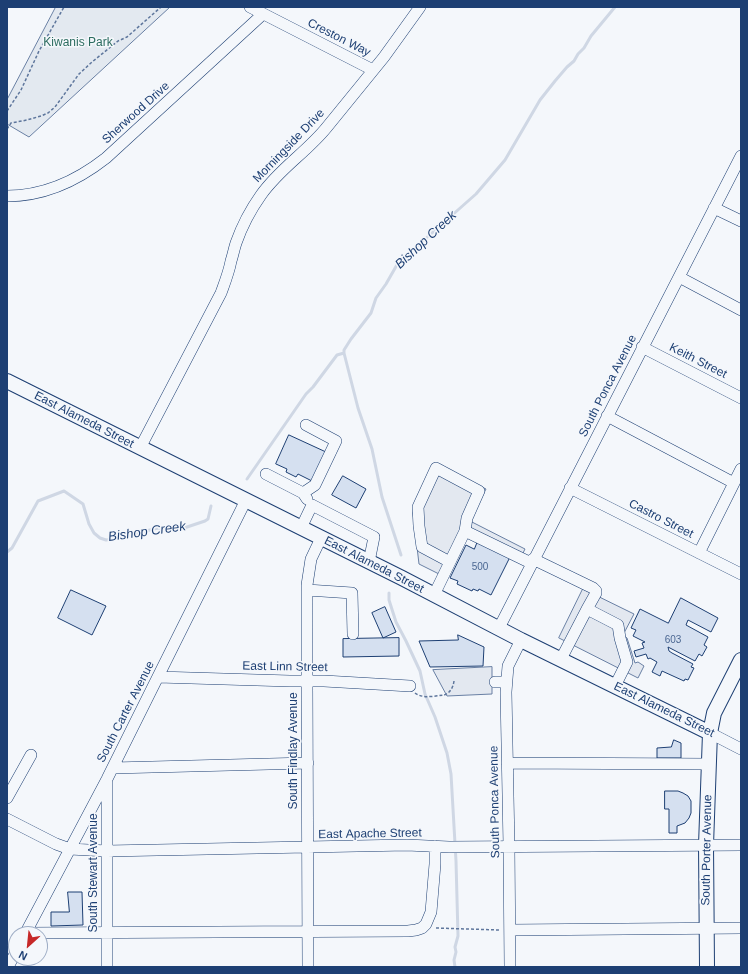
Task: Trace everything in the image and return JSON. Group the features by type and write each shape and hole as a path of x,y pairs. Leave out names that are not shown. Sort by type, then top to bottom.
{"main road":[{"name":"East Alameda Street","path":"7,381 246,500 521,640 710,733"},
{"name":"South Porter Avenue","path":"707,967 706,845 710,733 714,712 741,660"}],"street":[{"name":"Creston Way","path":"250,7 373,70"},
{"name":"Morningside Drive","path":"140,448 221,293 227,278 235,244 255,204 277,175 318,138 388,51 420,7"},
{"name":"Sherwood Drive","path":"7,196 25,195 48,190 70,182 94,167 106,158 263,14"},
{"name":"South Ponca Avenue","path":"498,628 741,156"},
{"path":"714,208 741,221"},
{"path":"679,277 741,310"},
{"name":"Keith Street","path":"642,347 741,398"},
{"path":"607,416 734,483"},
{"path":"303,493 315,485 336,441 306,425"},
{"path":"434,595 450,562 465,531 467,518 480,491 436,468 418,507 422,547 450,562"},
{"path":"699,553 741,469"},
{"path":"266,474 303,493 312,505 374,537 369,562"},
{"name":"Castro Street","path":"570,488 741,574"},
{"name":"South Carter Avenue","path":"29,926 113,768 246,500"},
{"path":"301,528 312,505"},
{"path":"465,531 593,588 596,591 561,660"},
{"name":"South Findlay Avenue","path":"308,967 307,585 311,560 321,538"},
{"path":"307,590 352,593 353,634"},
{"path":"587,609 618,625 627,662 615,686"},
{"name":"South Ponca Avenue","path":"510,967 504,930 509,846 507,763 501,682 521,640"},
{"name":"East Linn Street","path":"158,677 324,681 410,686"},
{"name":"East Alameda Street","path":"710,733 741,749"},
{"path":"7,798 31,755"},
{"path":"113,768 308,762"},
{"path":"507,763 709,764"},
{"name":"South Stewart Avenue","path":"107,779 107,967"},
{"name":"East Apache Street","path":"7,819 56,844 70,849 107,851 407,845 449,847 741,845"},
{"path":"48,934 416,930 422,928 426,924 431,912 435,846"},
{"path":"504,930 741,928"}],"path":[{"path":"7,111 21,90 37,55 64,7"},
{"path":"7,121 11,123 41,116 55,107 79,74 118,41 127,37 161,7"},
{"path":"7,129 11,123"},
{"path":"423,697 447,694 453,688 454,681"},
{"path":"422,928 504,930"}],"green space":[{"name":"Kiwanis Park","path":"56,7 170,7 29,137 7,124 7,100"}],"shaded area":[{"path":"435,463 486,489 470,521 525,549 522,555 464,526 439,574 419,564 413,513 417,498"},
{"path":"583,589 634,614 623,635 627,638 635,663 638,662 644,666 638,678 559,638"},
{"path":"492,667 492,694 447,696 433,670"}],"building":[{"path":"289,435 326,452 312,481 298,474 296,477 286,472 287,469 276,464"},
{"path":"343,476 366,489 356,508 332,495"},
{"path":"478,541 510,557 491,595 479,589 478,591 473,589 472,591 457,584 458,581 450,578 466,545 474,549"},
{"path":"71,590 106,606 92,635 58,618"},
{"path":"681,598 718,618 711,632 688,620 686,625 708,637 704,645 707,647 702,656 699,654 695,661 668,647 669,651 693,664 691,667 694,668 688,680 685,679 684,681 662,671 660,676 652,672 657,662 650,658 648,659 646,654 636,657 634,651 644,648 642,643 645,642 633,636 636,630 631,628 640,609 668,623"},
{"path":"385,607 396,632 383,638 372,613"},
{"path":"458,635 484,647 483,666 430,667 419,641 458,640"},
{"path":"399,638 399,656 343,657 343,639"},
{"path":"674,740 681,743 681,758 657,758 657,748 671,747"},
{"path":"665,791 678,791 688,796 691,801 691,813 689,818 685,823 677,826 677,833 669,833 669,809 665,809"},
{"path":"68,892 82,892 83,925 51,926 51,912 69,912"}],"waterway":[{"name":"Bishop Creek","path":"344,353 344,350 351,339 371,313 376,298 398,263 476,194 505,160 540,100 567,67 574,61 591,36 615,7"},
{"path":"344,353 358,408 372,449 382,497 401,555"},
{"name":"Bishop Creek","path":"247,479 306,394 337,355 344,353"},
{"name":"Bishop Creek","path":"7,552 12,548 38,501 64,491 83,504 89,524 94,533 100,538 106,540 158,528 184,528 208,519 211,506"},
{"path":"389,593 389,600 396,622 420,671 425,694 435,717 447,753 451,774 456,861 458,936 455,947 455,967"}]}
